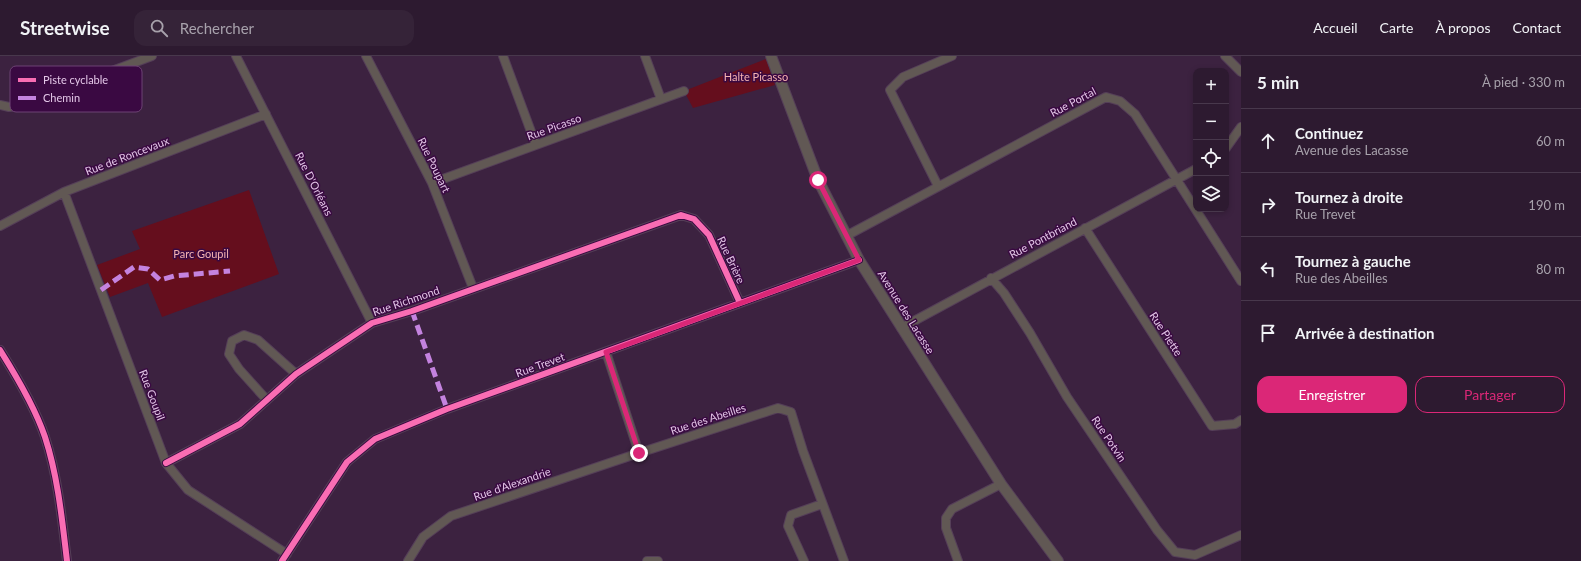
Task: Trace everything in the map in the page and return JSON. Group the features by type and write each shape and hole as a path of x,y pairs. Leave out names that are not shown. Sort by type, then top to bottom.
{"street":[{"path":"125,66 152,56"},
{"name":"Rue D'Orléans","path":"236,56 372,323"},
{"name":"Rue Poupart","path":"366,56 432,184 473,288"},
{"path":"503,56 536,145"},
{"path":"645,56 661,99"},
{"name":"Avenue des Lacasse","path":"771,56 818,180 859,260 1001,484 1058,561"},
{"path":"938,186 890,90 903,77 952,56"},
{"path":"1225,56 1241,72"},
{"name":"Rue Picasso","path":"432,184 684,91"},
{"name":"Rue Portal","path":"846,236 1106,97 1120,101 1135,114 1241,281"},
{"path":"0,105 10,107"},
{"name":"Rue de Roncevaux","path":"0,226 64,192 266,114"},
{"path":"1229,144 1241,127"},
{"name":"Rue Pontbriand","path":"901,328 991,278 1193,171"},
{"name":"Rue Goupil","path":"64,192 166,463 188,490 287,554"},
{"name":"Rue Richmond","path":"166,463 240,424 266,399 296,374 372,323 412,311 681,215"},
{"name":"Rue Brière","path":"681,215 694,219 709,235 740,303"},
{"name":"Rue Piette","path":"1085,228 1212,426 1235,424 1241,420"},
{"name":"Rue Trevet","path":"282,561 347,462 375,439 426,417 859,260"},
{"name":"Rue Potvin","path":"991,278 1004,292 1076,409 1157,530 1175,552 1195,556 1241,535"},
{"path":"266,399 239,369 229,354 232,341 244,335 258,340 296,374"},
{"path":"0,350 19,381 45,437 60,498 67,561"},
{"path":"606,352 639,453"},
{"name":"Rue des Abeilles","path":"639,453 778,408 791,412 822,504 844,561"},
{"name":"Rue d'Alexandrie","path":"408,561 423,537 451,516 639,453"},
{"path":"958,561 946,528 946,518 952,509 1001,484"},
{"path":"804,561 788,526 791,515 822,504"},
{"path":"646,561 658,561"}],"green space":[{"name":"Halte Picasso","path":"766,59 775,85 693,108 684,91"},
{"name":"Parc Goupil","path":"249,190 279,274 162,317 148,283 110,297 97,265 140,249 132,231"}],"marked path":[{"path":"101,290 134,267 148,269 160,280 174,276 230,271"},
{"path":"412,311 447,409"}],"cycle path":[{"path":"166,463 240,424 296,374 372,323 412,311 681,215 694,219 709,235 740,303"},
{"path":"282,561 347,462 375,439 447,409 859,260"},
{"path":"0,350 31,403 45,437 56,483 67,561"}],"route":[{"path":"639,453 606,352 859,260 818,180"}]}
